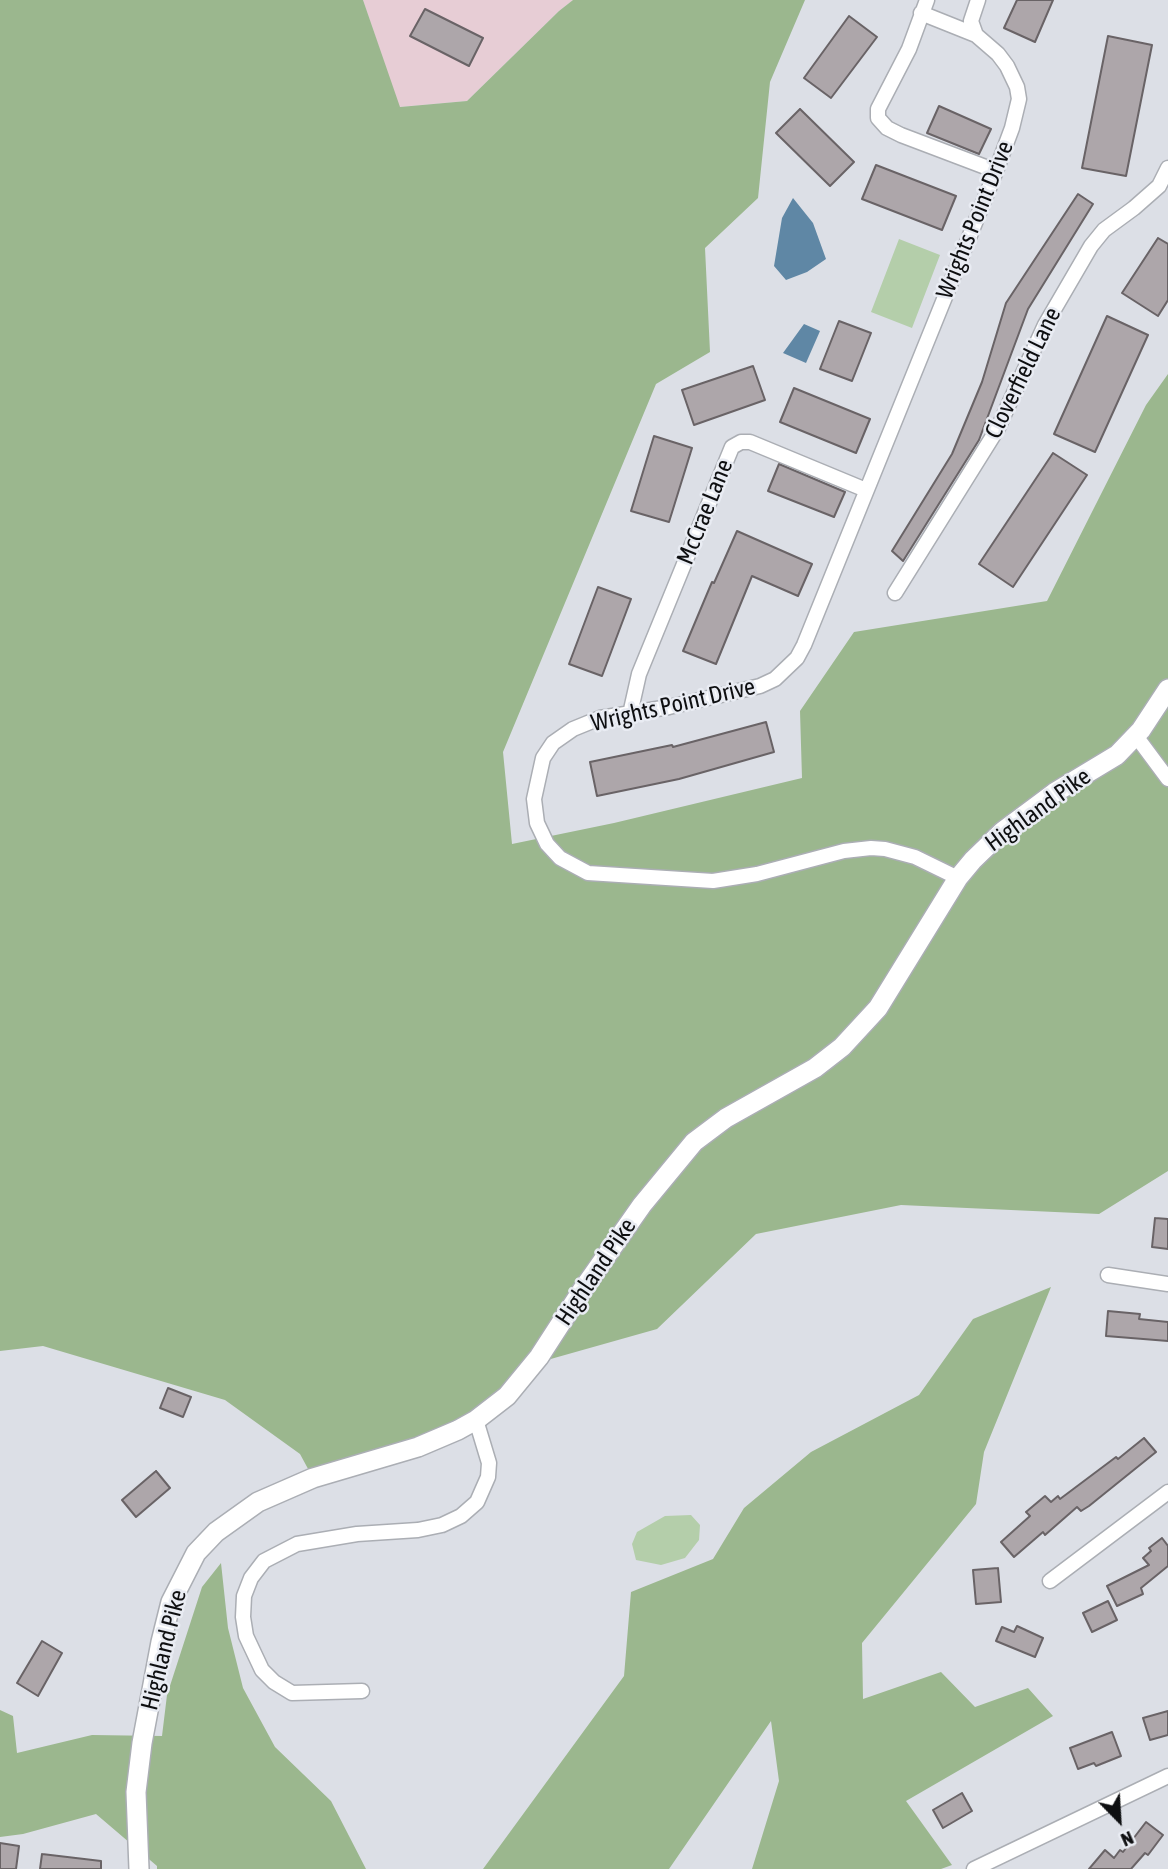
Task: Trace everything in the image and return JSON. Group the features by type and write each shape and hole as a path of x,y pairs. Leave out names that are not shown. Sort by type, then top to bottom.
{"street":[{"path":"975,35 971,21 978,0"},
{"path":"924,7 909,49 878,108 878,116 887,128 901,135 996,170"},
{"name":"Wrights Point Drive","path":"924,7 975,35 998,54 1007,66 1019,99 1013,128 804,645 797,658 775,679 760,686 600,718 573,729 553,743 543,758 534,799 537,823 547,844 560,858 587,873 713,881 757,874 844,850 871,848 915,857 958,878"},
{"name":"Cloverfield Lane","path":"895,593 998,428 1045,325 1091,246 1104,230 1159,186 1168,168"},
{"name":"McCrae Lane","path":"630,714 639,674 732,447 741,442 750,442 866,490"},
{"name":"Highland Pike","path":"139,1869 136,1792 142,1743 171,1602 196,1553 216,1532 258,1502 313,1478 418,1447 476,1420 507,1396 539,1357 642,1205 694,1142 726,1118 815,1068 842,1047 866,1022 895,982 958,878 1003,831 1054,793 1117,755 1136,736 1168,689"},
{"path":"1136,736 1168,779"},
{"path":"1108,1275 1168,1284"},
{"path":"362,1691 292,1693 261,1670 246,1636 243,1617 244,1596 251,1578 264,1561 297,1544 357,1534 418,1530 442,1525 461,1516 477,1502 488,1477 488,1463 476,1420"},
{"path":"1050,1581 1168,1492"},
{"path":"974,1869 1168,1776"}],"shaded area":[{"path":"363,0 573,0 467,101 399,107"}],"green space":[{"path":"0,0 363,0 400,107 467,101 573,0 805,0 770,82 758,198 705,248 710,352 656,384 503,752 512,844 614,823 802,778 800,711 854,632 1047,601 1146,405 1168,374 1168,1171 1099,1214 901,1205 756,1234 657,1329 533,1364 476,1420 313,1478 300,1454 225,1400 43,1346 0,1351"},
{"path":"899,239 940,255 912,328 871,312"},
{"path":"1051,1287 984,1452 976,1504 862,1643 863,1699 941,1672 975,1707 1028,1688 1053,1716 906,1801 952,1865 941,1869 752,1869 779,1781 771,1721 669,1869 483,1869 624,1676 631,1592 713,1559 744,1508 811,1452 919,1395 973,1319"},
{"path":"691,1515 700,1525 699,1540 685,1558 661,1565 636,1560 632,1544 637,1532 665,1516"},
{"path":"221,1563 228,1628 243,1688 275,1747 331,1801 366,1869 157,1869 157,1866 96,1814 23,1834 0,1837 0,1710 13,1716 17,1753 92,1735 162,1736 167,1695 202,1587"}],"water":[{"path":"793,198 813,223 826,259 807,272 786,280 774,266 782,218"},
{"path":"804,324 820,331 806,363 783,353"}],"building":[{"path":"1017,0 1053,0 1035,42 1004,28"},
{"path":"425,9 483,38 469,66 410,36"},
{"path":"849,16 877,37 831,98 804,78"},
{"path":"1108,36 1152,45 1126,176 1082,168"},
{"path":"939,106 991,129 979,154 927,133"},
{"path":"800,109 854,162 830,186 776,133"},
{"path":"876,165 956,196 942,230 862,199"},
{"path":"1078,194 1093,204 1028,309 979,440 903,561 892,551 952,454 982,382 1006,303"},
{"path":"1158,238 1168,244 1168,300 1158,316 1122,293"},
{"path":"1107,316 1148,335 1095,452 1054,434"},
{"path":"839,321 871,333 852,381 820,369"},
{"path":"753,366 765,400 694,425 682,390"},
{"path":"794,388 870,419 856,453 780,422"},
{"path":"654,436 692,448 669,522 631,511"},
{"path":"1053,453 1087,475 1013,587 979,564"},
{"path":"779,464 845,492 834,517 768,491"},
{"path":"737,531 812,564 798,596 752,576 716,664 683,651"},
{"path":"598,587 631,599 602,676 569,664"},
{"path":"766,722 774,752 679,779 597,796 590,762 672,745 673,747"},
{"path":"1155,1218 1168,1219 1168,1249 1152,1247"},
{"path":"1108,1311 1140,1314 1139,1319 1168,1322 1168,1341 1106,1336"},
{"path":"168,1388 191,1397 183,1417 160,1408"},
{"path":"1144,1438 1156,1452 1089,1506 1081,1511 1077,1507 1014,1557 1001,1542 1030,1516 1026,1512 1045,1496 1051,1502 1058,1496 1060,1499"},
{"path":"156,1471 170,1488 136,1517 122,1500"},
{"path":"1162,1538 1168,1546 1168,1566 1141,1588 1143,1594 1117,1606 1107,1586 1149,1565 1143,1558 1151,1551 1149,1548"},
{"path":"998,1568 1001,1602 976,1604 973,1570"},
{"path":"1108,1601 1117,1620 1092,1632 1083,1613"},
{"path":"1017,1626 1043,1638 1035,1657 996,1641 1002,1627 1014,1632"},
{"path":"42,1641 62,1653 38,1696 17,1683"},
{"path":"1168,1711 1168,1735 1150,1740 1143,1718"},
{"path":"1112,1732 1121,1756 1096,1766 1094,1763 1078,1769 1070,1748"},
{"path":"962,1793 972,1811 943,1828 933,1810"},
{"path":"1146,1822 1163,1835 1148,1855 1145,1853 1131,1869 1089,1869 1105,1850 1114,1858 1120,1850 1123,1852"},
{"path":"0,1843 19,1846 16,1869 0,1869"},
{"path":"42,1854 101,1861 101,1869 40,1869"}]}
